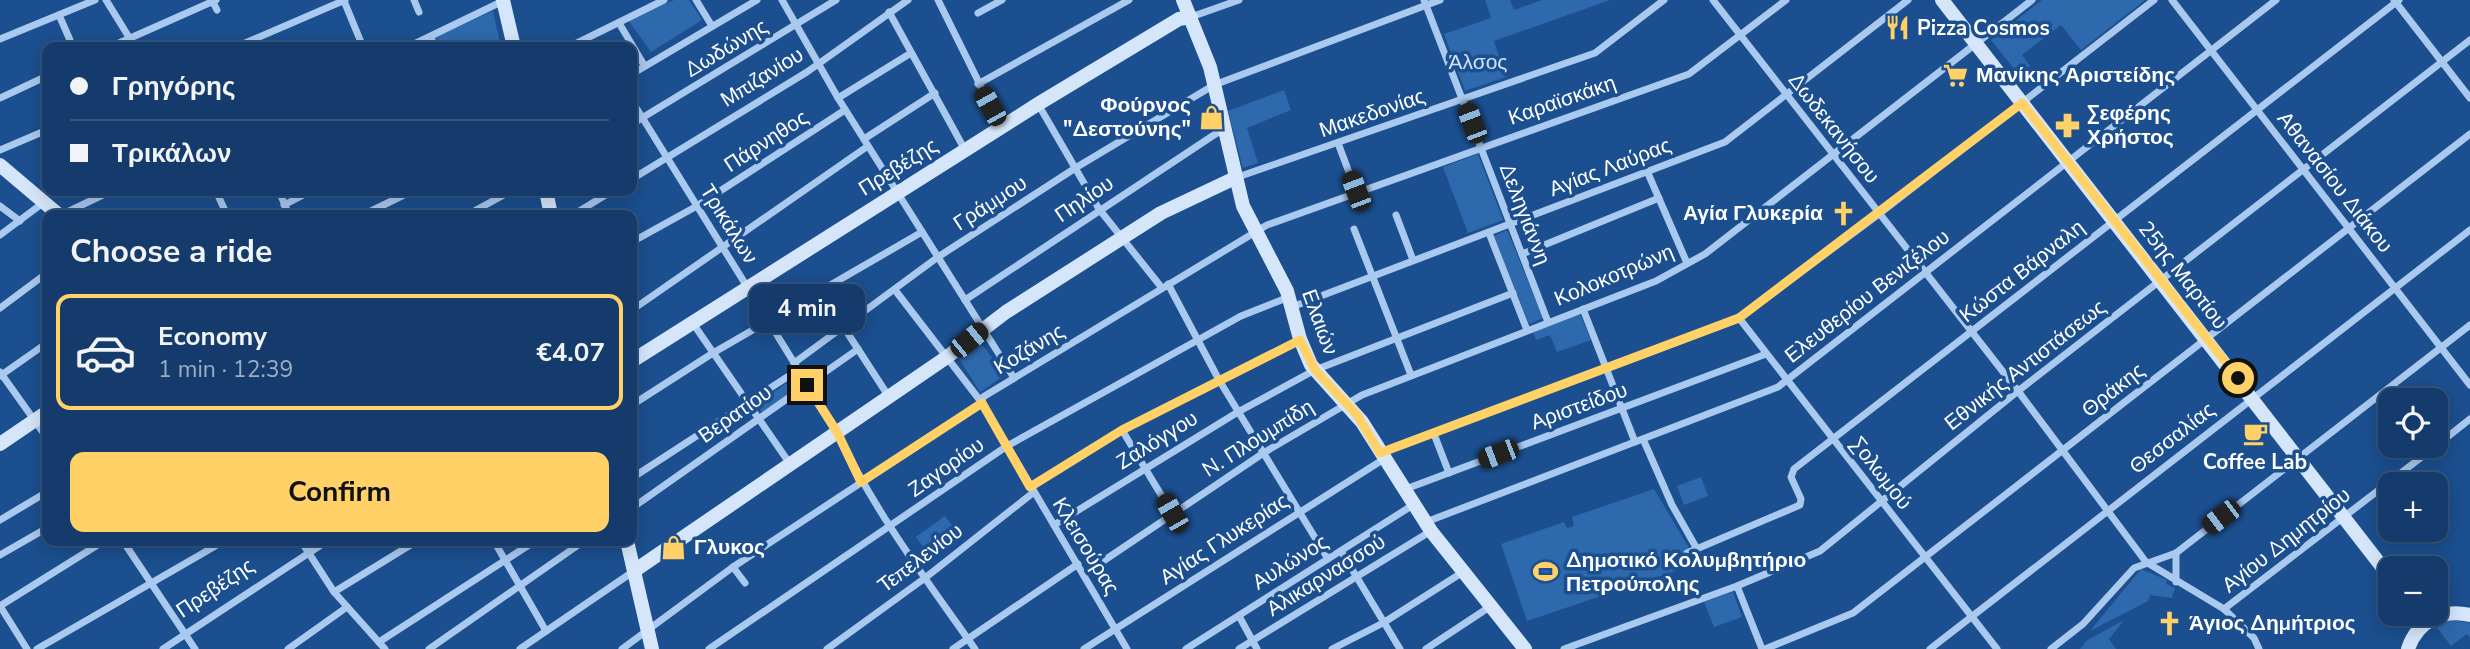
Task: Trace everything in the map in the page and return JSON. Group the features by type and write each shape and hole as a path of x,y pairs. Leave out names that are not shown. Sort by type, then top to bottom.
{"street":[{"path":"0,39 95,0"},
{"path":"106,0 132,42"},
{"path":"121,42 214,0 217,10"},
{"path":"248,42 345,0 361,42"},
{"path":"414,0 419,12"},
{"path":"419,42 504,0 513,42"},
{"path":"579,42 664,0"},
{"path":"696,0 712,26"},
{"path":"637,70 757,0"},
{"path":"782,0 845,110 1014,378"},
{"name":"Δωδώνης","path":"637,121 836,0"},
{"name":"Μπιζανίου","path":"637,176 817,64 908,0"},
{"path":"937,0 1002,127"},
{"path":"978,13 1002,0"},
{"path":"978,84 1129,0"},
{"name":"Ελαιών","path":"1183,0 1214,85 1235,178 1255,231 1290,302 1300,340 1315,370 1348,404 1428,527 1525,649"},
{"path":"1191,17 1239,0"},
{"name":"Γράμμου","path":"637,475 748,402 796,367 843,326 938,257 1077,167 1214,85 1425,3 1440,0"},
{"name":"Μακεδονίας","path":"1235,178 1605,48 1664,0"},
{"name":"Δωδεκανήσου","path":"1713,0 1970,333 2018,391 2146,562 2224,609 2254,638 2259,649"},
{"name":"Καραϊσκάκη","path":"1255,231 1356,191 1689,74 1786,0"},
{"name":"Αγίας Λαύρας","path":"1290,302 1489,233 1725,142 1908,0"},
{"name":"25ης Μαρτίου","path":"1942,0 2378,561"},
{"name":"Κολοκοτρώνη","path":"1348,404 1411,374 1656,281 1713,248 2032,0"},
{"name":"Αγίας Γλυκερίας","path":"1084,649 1382,456 1739,318 1879,214 2154,0"},
{"name":"Αθανασίου Διάκου","path":"2172,0 2470,385"},
{"name":"Ελευθερίου Βενιζέλου","path":"1428,527 1639,440 1764,394 1787,380 2276,0"},
{"path":"2397,1 2470,98"},
{"name":"Κώστα Βάρναλη","path":"1687,553 1800,505 1801,499 1791,473 2397,1"},
{"name":"Δεληγιάννη","path":"1425,3 1548,322"},
{"path":"889,12 965,151"},
{"path":"59,15 70,42"},
{"name":"Πρεβέζης","path":"637,358 1038,104 1179,19 1191,17"},
{"path":"619,23 630,42"},
{"path":"430,37 433,42"},
{"name":"Εθνικής Αντιστάσεως","path":"1563,649 1808,558 2018,391 2470,40"},
{"path":"637,53 644,65"},
{"path":"838,98 911,53"},
{"path":"0,98 42,78"},
{"path":"637,306 935,93"},
{"path":"1038,104 1099,209 1165,286 1328,559"},
{"name":"Τρικάλων","path":"637,110 837,432 861,482 889,528 975,649"},
{"name":"Πάρνηθος","path":"637,239 697,206 845,110"},
{"name":"Πηλίου","path":"965,300 1223,129"},
{"path":"0,150 42,132"},
{"name":"Θράκης","path":"1763,649 1853,613 2470,134"},
{"path":"1338,143 1356,191"},
{"path":"0,165 53,210"},
{"path":"1647,171 1686,263"},
{"path":"520,649 889,397 983,328 1161,213 1235,178"},
{"path":"71,210 100,196"},
{"path":"281,196 286,210"},
{"path":"284,205 302,196"},
{"path":"391,196 393,200"},
{"path":"373,210 401,196"},
{"path":"476,210 502,196"},
{"path":"581,210 604,196"},
{"path":"1522,254 1659,198"},
{"path":"0,235 43,203"},
{"path":"0,206 20,221"},
{"path":"1396,215 1413,260"},
{"path":"1354,229 1411,374"},
{"name":"Θεσσαλίας","path":"1930,649 2470,230"},
{"name":"Κοζάνης","path":"622,649 733,567 982,403 983,397 1255,231"},
{"path":"637,402 713,353 922,232"},
{"path":"1489,233 1527,330"},
{"path":"0,307 42,277"},
{"name":"Κλεισούρας","path":"895,290 982,403 1127,649"},
{"name":"Ζαλόγγου","path":"1054,525 1238,412 1315,370 1513,293"},
{"name":"Ζαγορίου","path":"709,649 1007,446 1241,316 1290,302"},
{"path":"1583,309 1622,409 1697,549"},
{"name":"Σολωμού","path":"1739,318 1997,649"},
{"path":"692,322 790,464"},
{"path":"2052,649 2083,624 2134,568 2176,553 2470,325"},
{"path":"843,326 889,397"},
{"name":"Τεπελενίου","path":"827,649 925,578 1032,490 1122,430 1300,340"},
{"path":"42,346 1,374 42,431"},
{"name":"Βερατίου","path":"637,504 858,349"},
{"name":"Αριστείδου","path":"1403,490 1766,354"},
{"name":"N. Πλουμπίδη","path":"1084,574 1265,452 1348,404"},
{"path":"0,444 42,416"},
{"name":"Αγίου Δημητρίου","path":"2448,436 2470,419"},
{"path":"1122,430 1172,513"},
{"path":"1434,434 1449,473"},
{"name":"Αγίου Δημητρίου","path":"2224,609 2420,458"},
{"path":"0,520 42,495"},
{"name":"Αυλώνος","path":"1186,649 1413,505"},
{"name":"Αλικαρνασσού","path":"1239,649 1357,577 1428,527"},
{"path":"0,555 42,531"},
{"path":"27,649 0,606 96,546"},
{"path":"126,546 195,649"},
{"path":"37,649 215,546"},
{"path":"304,546 334,592 382,646 527,546"},
{"name":"Πρεβέζης","path":"163,649 318,546"},
{"path":"334,592 409,546"},
{"path":"496,546 547,631"},
{"path":"429,649 577,546"},
{"path":"628,546 652,649"},
{"path":"1341,551 1400,649"},
{"path":"2176,553 2176,582"},
{"path":"953,649 1078,564"},
{"path":"733,567 745,583"},
{"path":"1332,649 1383,623 1463,572"},
{"path":"1737,586 1763,649"},
{"path":"1426,649 1491,606"},
{"path":"288,649 347,607"},
{"path":"2448,613 2470,615"},
{"path":"1239,616 1257,649"},
{"path":"2408,649 2419,626"}],"green space":[{"path":"674,0 689,0 702,20 651,52 628,20"},
{"name":"Άλσος","path":"1485,0 1510,0 1514,10 1542,0 1610,0 1494,41 1506,77 1465,91 1444,34 1491,18"},
{"path":"2042,0 2145,0 2081,50 2061,25 2022,55 2030,66 2019,75 1991,40"},
{"path":"493,11 500,42 438,42 435,37"},
{"path":"1284,90 1291,110 1247,128 1258,163 1243,168 1228,111"},
{"path":"1478,154 1503,220 1468,233 1443,167"},
{"path":"1507,230 1543,318 1529,324 1494,236"},
{"path":"1580,314 1591,340 1557,352 1550,335 1536,340 1533,332"},
{"path":"978,339 1005,375 980,392 958,357"},
{"path":"796,377 802,386 762,413 756,404"},
{"path":"1701,477 1708,496 1684,505 1677,486"},
{"path":"1654,489 1695,558 1690,566 1527,621 1501,544 1564,522 1567,528 1574,526 1572,517"},
{"path":"945,516 959,534 929,556 916,537"},
{"path":"2141,569 2167,580 2166,584 2175,588 2172,598 2150,595 2148,601 2090,631"},
{"path":"1733,592 1742,617 1714,627 1704,602"},
{"path":"2124,620 2109,639 2116,649 2080,649 2086,641"},
{"path":"2448,621 2470,623 2470,637 2467,634 2451,646 2436,626 2448,626"}],"place":[{"name":"Pizza Cosmos","path":"1897,28"},
{"name":"Μανίκης Αριστείδης","path":"1956,75"},
{"name":"Φούρνος \"Δεστούνης\"","path":"1211,117"},
{"name":"Σεφέρης Χρήστος","path":"2067,125"},
{"name":"Αγία Γλυκερία","path":"1843,213"},
{"name":"Coffee Lab","path":"2255,433"},
{"name":"Γλυκος","path":"674,547"},
{"name":"Δημοτικό Κολυμβητήριο Πετρούπολης","path":"1546,572"},
{"name":"Άγιος Δημήτριος","path":"2169,623"}],"route":[{"path":"807,385 837,432 861,482 982,403 1030,487 1122,430 1300,340 1315,370 1357,415 1380,453 1739,318 1763,303 2022,103 2238,378"}]}
